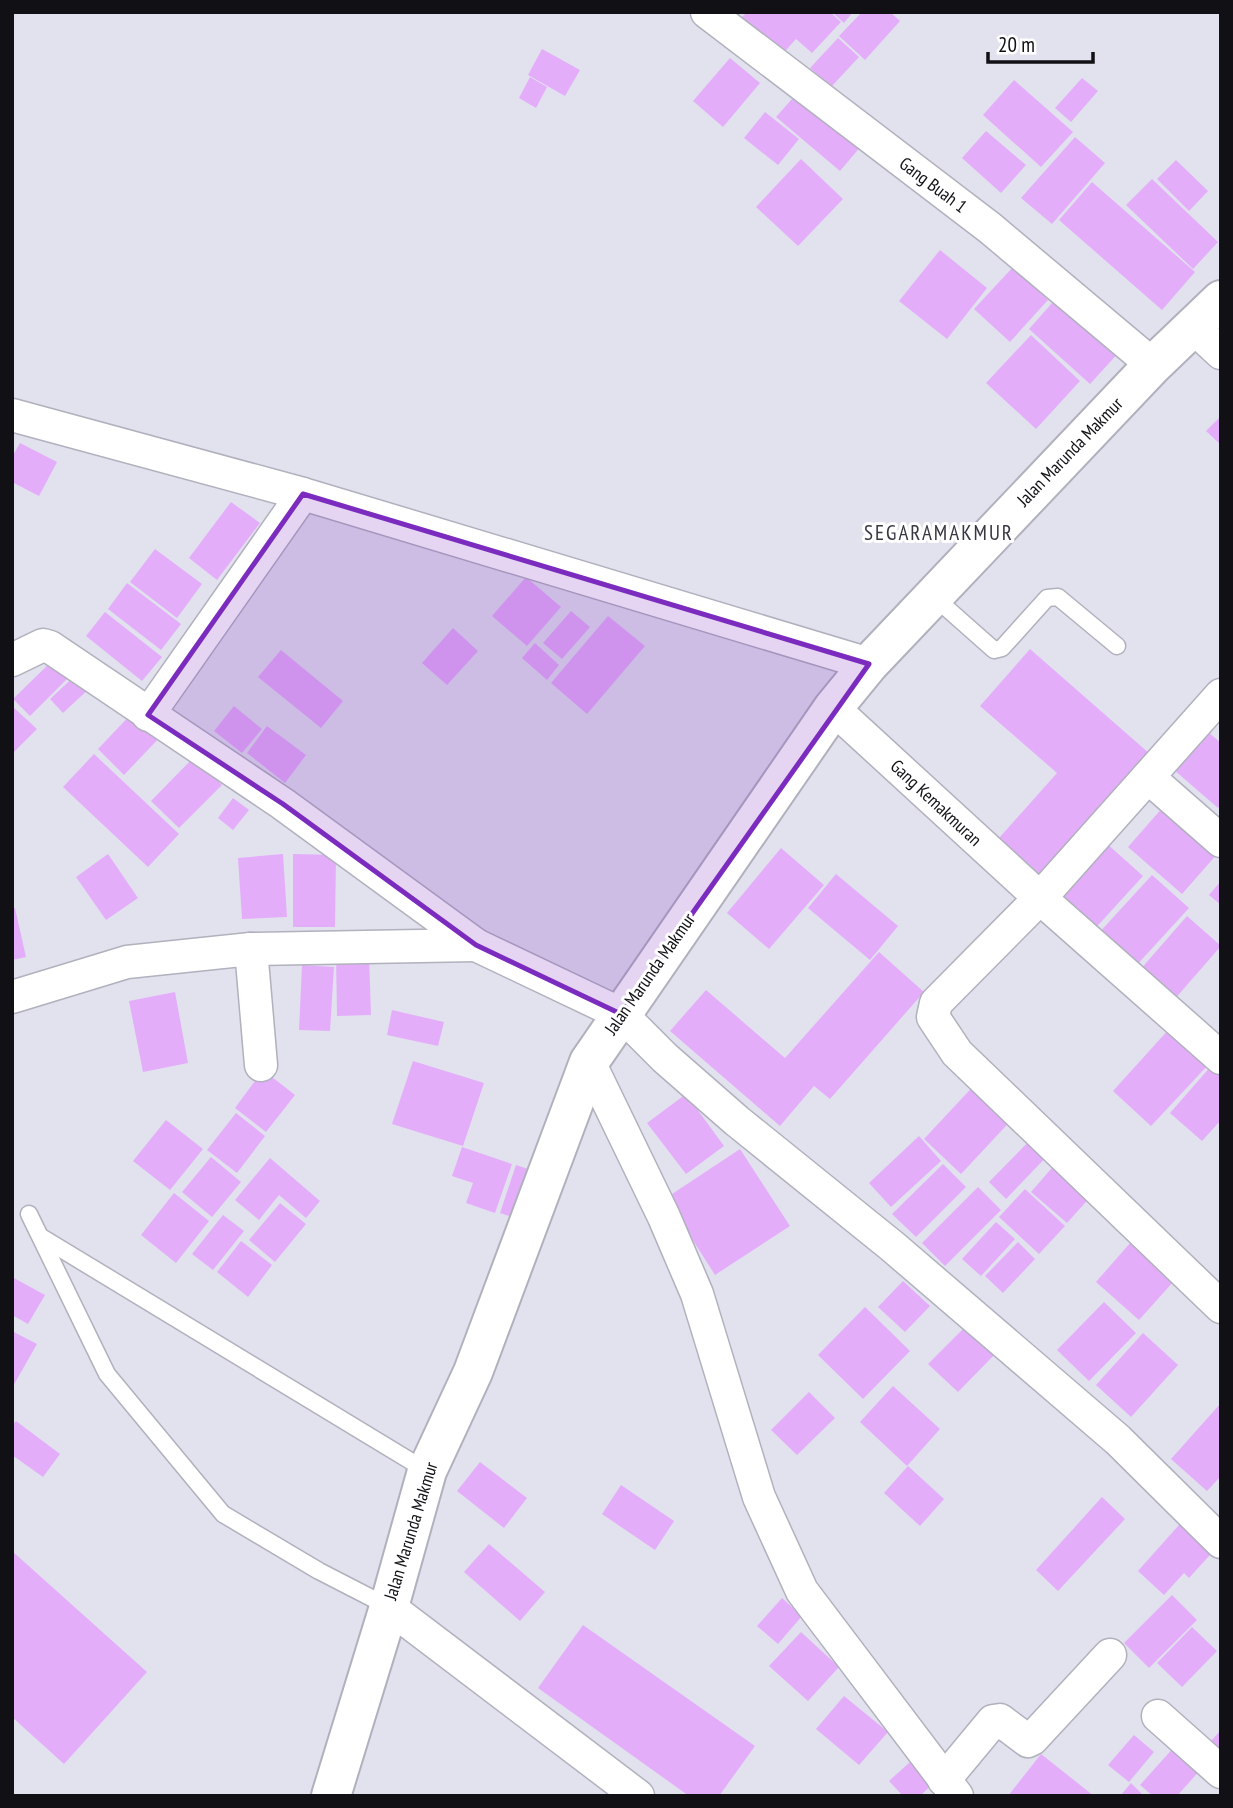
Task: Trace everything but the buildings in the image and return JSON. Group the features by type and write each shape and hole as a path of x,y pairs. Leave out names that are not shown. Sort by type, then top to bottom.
{"main road":[{"name":"Jalan Marunda Makmur","path":"331,1796 427,1471 473,1372 589,1062 833,708 869,664 1153,365 1221,300"}],"street":[{"name":"Gang Buah 1","path":"707,12 990,229 1153,365"},
{"path":"1192,326 1221,354"},
{"path":"12,415 303,494 869,664"},
{"path":"148,715 303,494"},
{"path":"12,660 43,645 50,647 283,804 476,945 621,1014 665,1058 737,1121 892,1246 1118,1440 1221,1542"},
{"path":"1221,695 1040,898 936,1003 933,1017 957,1053 1221,1307"},
{"name":"Gang Kemakmuran","path":"833,708 1040,898 1221,1058"},
{"path":"1148,777 1221,841"},
{"path":"12,997 127,962 251,949 476,945"},
{"path":"251,949 261,1065"},
{"path":"589,1062 664,1217 697,1294 759,1497 802,1591 950,1788 993,1721 1000,1720 1028,1741 1032,1740 1111,1654"},
{"path":"388,1607 638,1796"},
{"path":"1158,1716 1221,1772"}],"lane":[{"path":"933,596 994,650 1002,648 1047,598 1054,596 1117,646"},
{"path":"29,1214 107,1374 223,1514 319,1571 388,1607"},
{"path":"42,1238 427,1471"}],"highlighted area":[{"path":"303,494 869,664 621,1014 476,945 283,804 148,715"}],"district":[{"name":"SEGARAMAKMUR","path":"939,533"}]}
